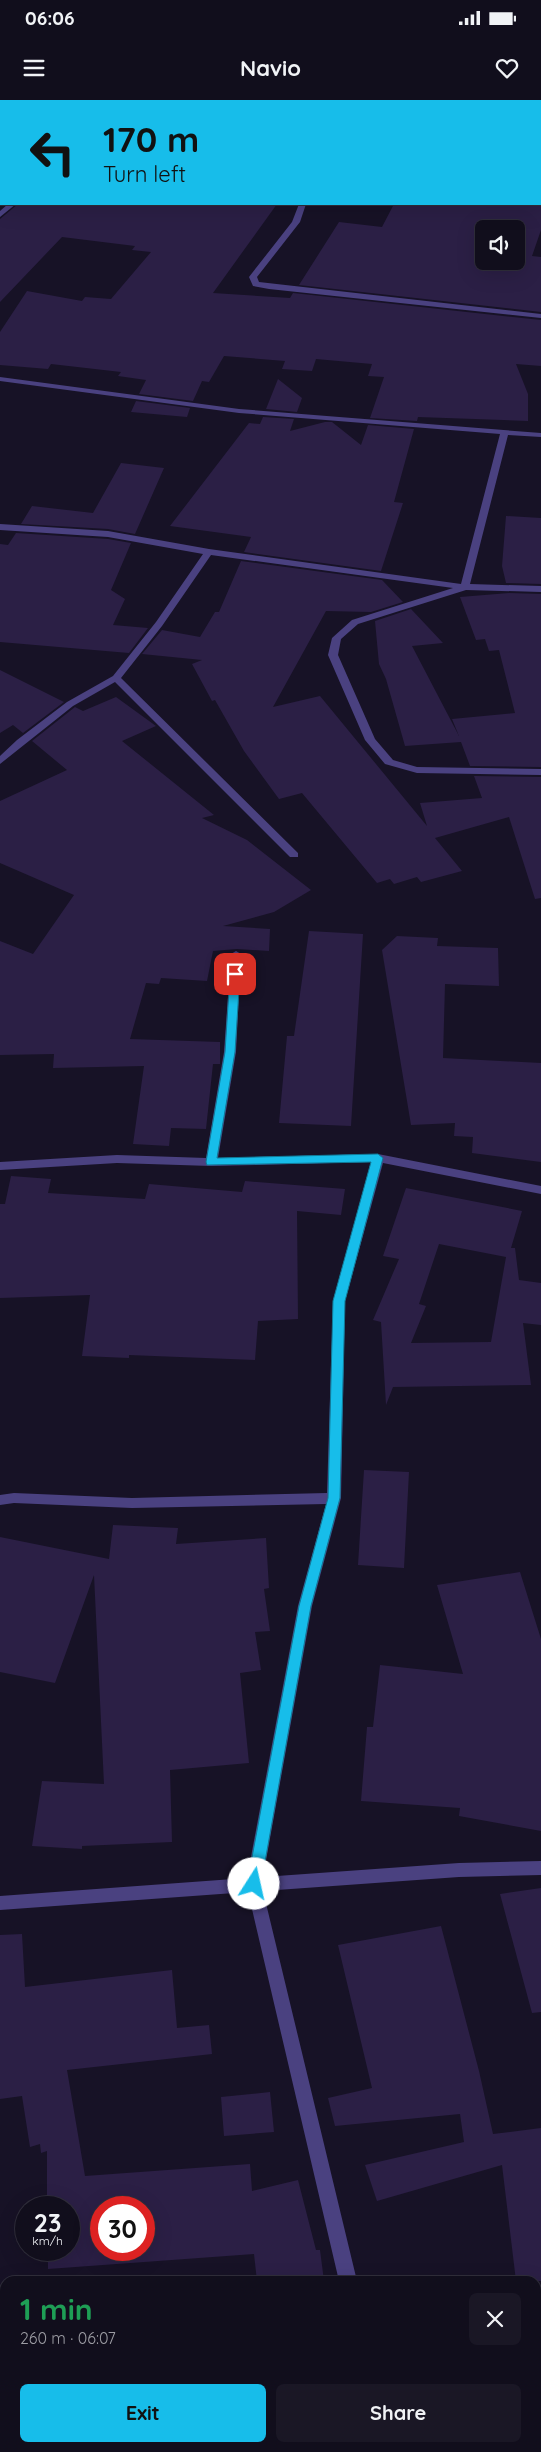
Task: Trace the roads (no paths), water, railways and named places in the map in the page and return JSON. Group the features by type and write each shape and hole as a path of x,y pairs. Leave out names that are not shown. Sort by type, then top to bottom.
{"street":[{"path":"0,215 11,205"},
{"path":"302,205 296,222 253,277 256,284 269,287 541,316"},
{"path":"0,379 239,411 541,435"},
{"path":"465,587 505,431"},
{"path":"0,527 108,534 209,552 465,587 541,589"},
{"path":"0,761 20,742 70,704 116,678 160,624 209,552"},
{"path":"465,587 355,622 337,638 333,655 370,740 388,762 417,770 541,772"},
{"path":"116,678 294,855"},
{"path":"211,1162 230,1052 236,954"},
{"path":"347,2276 254,1884 305,1606 334,1498 339,1301 378,1158"},
{"path":"0,1166 117,1159 211,1162 378,1158 541,1190"},
{"path":"0,1500 14,1498 132,1503 334,1498"},
{"path":"0,1904 459,1870 541,1868"}]}
